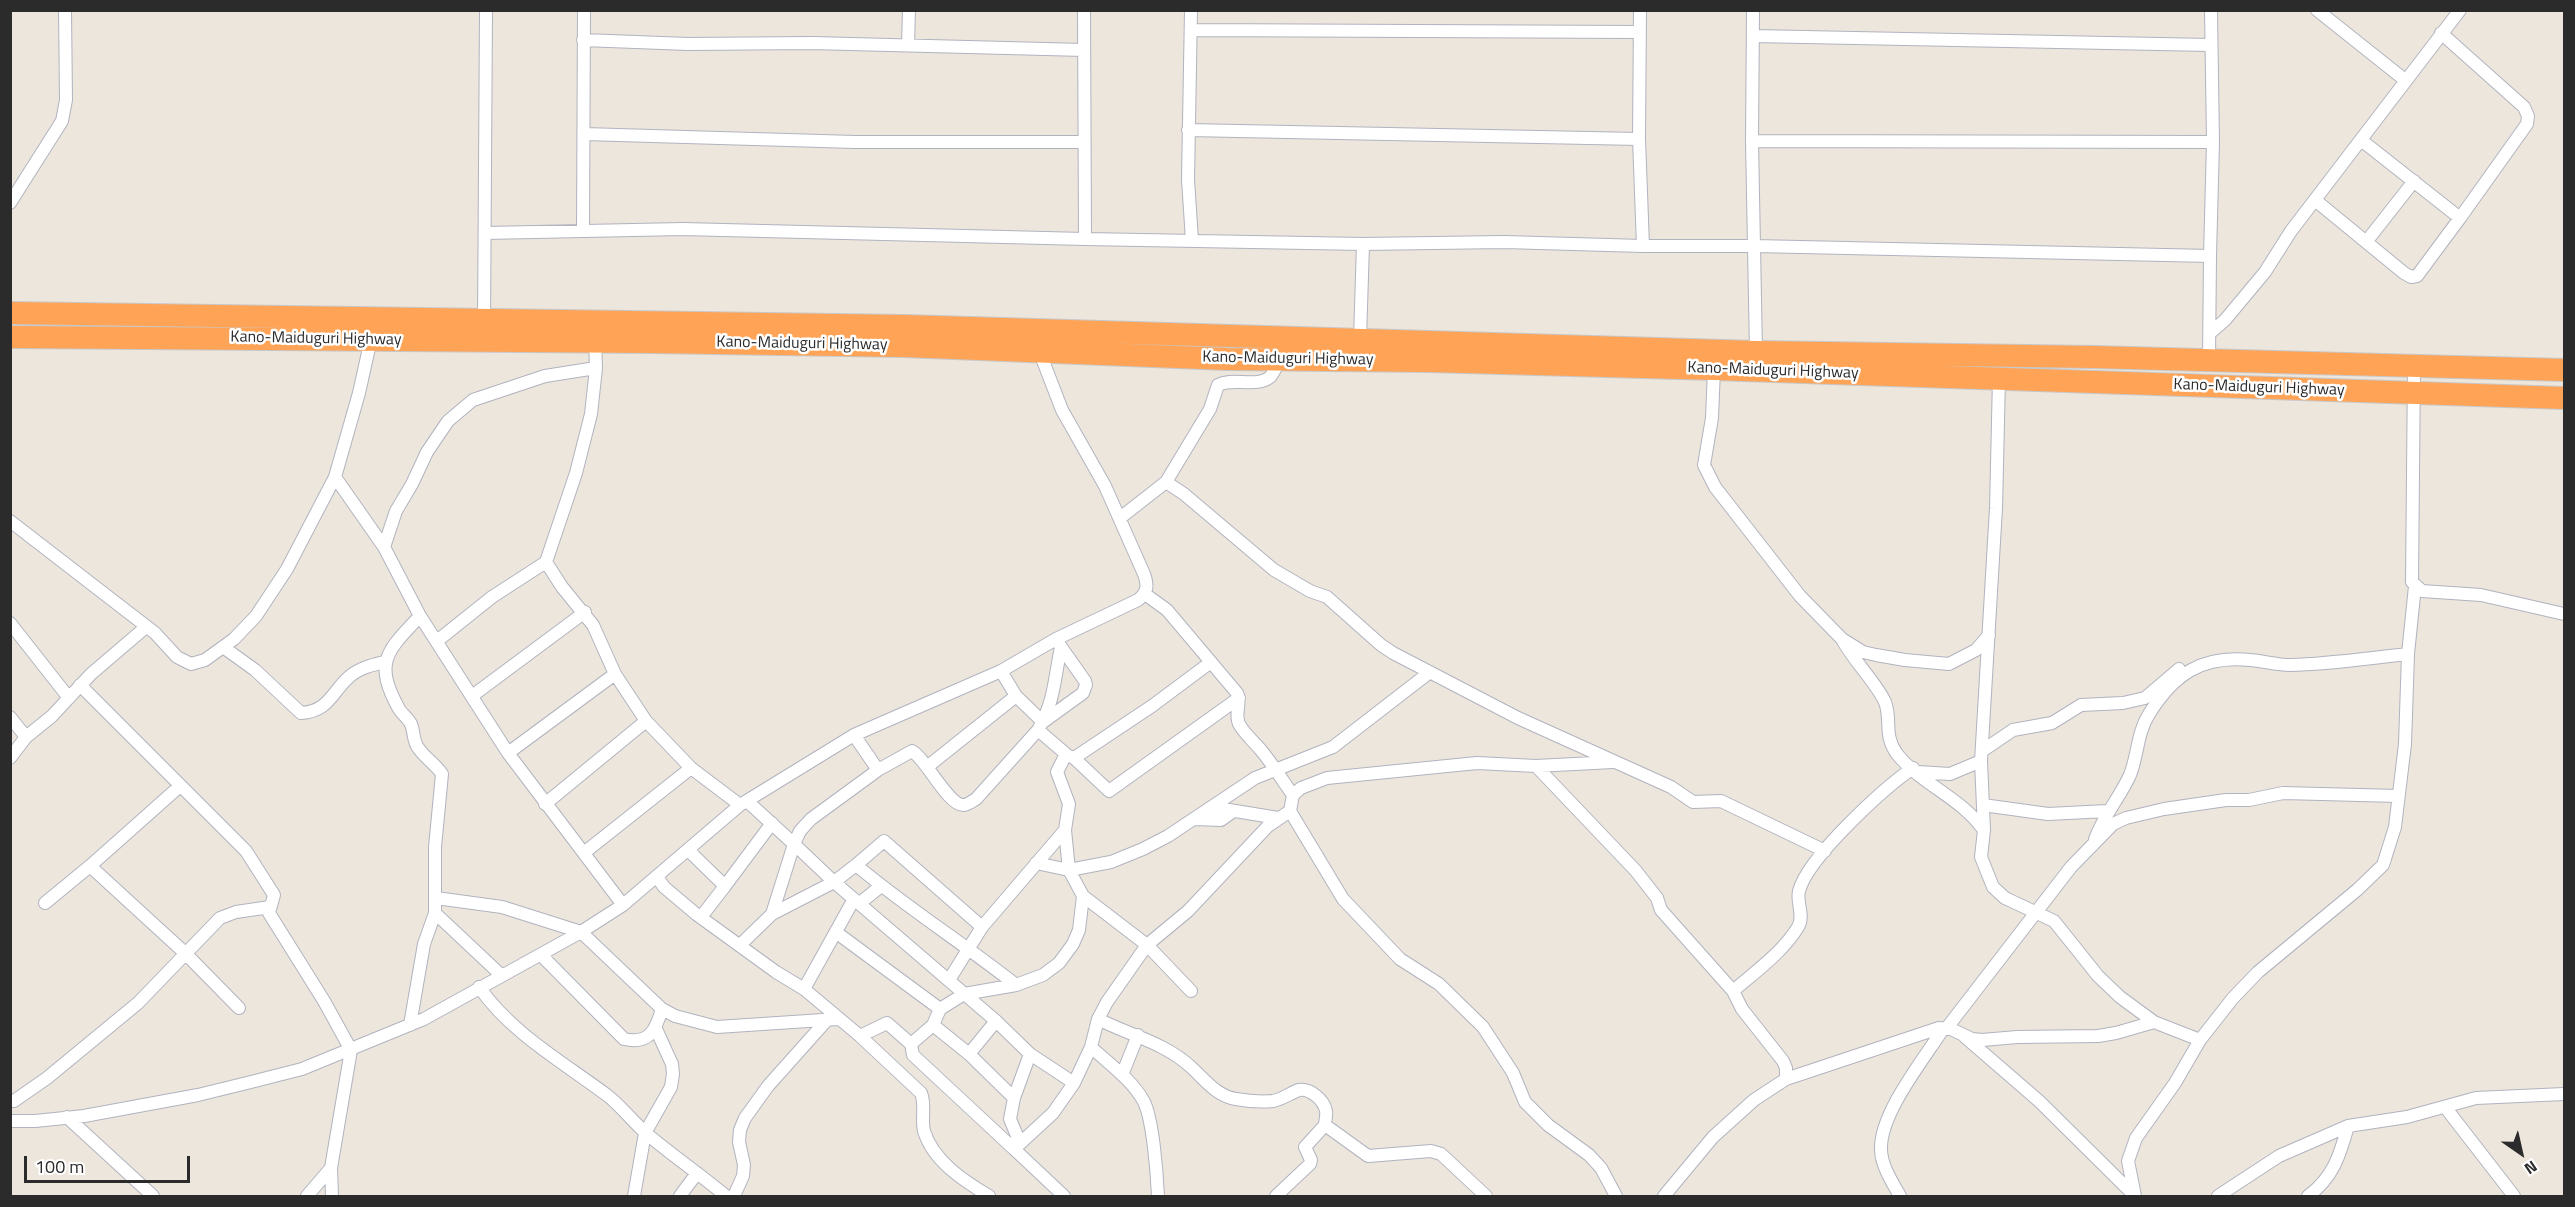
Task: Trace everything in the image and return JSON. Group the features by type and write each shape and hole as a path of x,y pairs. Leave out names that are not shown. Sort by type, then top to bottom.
{"highway":[{"name":"Kano-Maiduguri Highway","path":"10,313 484,331 905,326 1756,352 2209,360 2565,370"},
{"name":"Kano-Maiduguri Highway","path":"10,337 371,339 484,331 595,341 904,346 1040,353 1280,360 1429,361 1714,369 2565,398"}],"street":[{"path":"10,203 62,121 66,90 65,10"},
{"path":"484,331 486,10"},
{"path":"583,230 584,10"},
{"path":"908,45 909,10"},
{"path":"1084,10 1085,239"},
{"path":"1191,10 1188,180 1192,240"},
{"path":"1640,10 1639,139 1643,246"},
{"path":"1753,10 1752,141 1756,352"},
{"path":"2209,360 2213,142 2211,10"},
{"path":"2317,10 2405,80"},
{"path":"2210,333 2225,320 2260,277 2291,231 2460,10"},
{"path":"1192,30 1639,32"},
{"path":"2315,200 2404,273 2411,277 2417,276 2527,124 2528,116 2524,106 2441,33"},
{"path":"1753,36 2210,45"},
{"path":"584,40 688,44 812,43 1084,50"},
{"path":"1188,130 1639,139"},
{"path":"584,134 855,142 1084,142"},
{"path":"2361,140 2460,218"},
{"path":"1752,141 2213,142"},
{"path":"2366,242 2414,181"},
{"path":"485,233 683,229 1363,244 1504,242 2210,256"},
{"path":"1360,339 1363,244"},
{"path":"10,521 146,627 177,657 191,664 205,660 234,639 255,616 287,569 335,477 359,393 371,339"},
{"path":"437,641 492,597 546,562 576,473 591,414 596,368 595,341"},
{"path":"10,1121 67,1118 198,1095 302,1069 410,1025 541,955 623,905 744,803 854,735 1000,671 1138,600 1145,594 1148,584 1105,486 1062,410 1040,353"},
{"path":"1120,518 1166,482 1210,409 1218,385 1226,381 1259,381 1270,377 1280,360"},
{"path":"2415,366 2412,582 2422,591 2481,595 2565,614"},
{"path":"384,548 396,511 427,452 448,422 473,400 545,376 596,368"},
{"path":"1714,369 1712,418 1704,465 1715,487 1800,596 1842,639 1863,652 1876,655 1905,660 1949,663 1976,650 1989,635"},
{"path":"1999,378 1996,508 1981,756 1984,830 1981,857 1993,887 2005,898 2054,921 2098,975 2120,997 2154,1022 2200,1040"},
{"path":"335,477 384,548 420,616 508,753 623,905"},
{"path":"1166,482 1184,494 1274,570 1310,591 1327,597 1381,645 1518,718 1671,787 1693,802 1721,801 1825,851"},
{"path":"546,562 562,587 585,612 615,674 646,721 691,768 772,823 834,882 922,960 996,1021 1030,1054 1074,1083"},
{"path":"2135,1196 2128,1161 2136,1138 2175,1083 2200,1040 2233,998 2258,972 2357,890 2383,865 2395,827 2404,744 2408,654 2415,586"},
{"path":"1145,594 1167,610 1239,698 1236,712 1238,721 1246,735 1293,795"},
{"path":"472,696 585,612"},
{"path":"410,1025 424,944 435,913 435,847 442,774 437,765 418,748 410,722 401,712 388,683 384,662 393,645 420,616"},
{"path":"10,622 69,698"},
{"path":"10,758 26,737 52,716 80,685 146,627"},
{"path":"1842,639 1852,658 1884,700 1888,713 1888,737 1898,754 1974,816 1984,830"},
{"path":"1040,726 1050,708 1054,691 1058,643"},
{"path":"772,914 800,831 811,819 843,798 878,770 912,750 943,789 960,804 965,805 976,799 1040,726 1083,693 1086,685 1058,643"},
{"path":"223,647 255,670 301,713 319,710 349,677 366,667 384,662"},
{"path":"2093,844 2107,811 2131,772 2139,737 2147,717 2175,681 2194,668 2223,658 2288,665 2408,654"},
{"path":"1191,991 1147,945 1083,897 1069,870 1065,830 1068,797 1057,772 1070,756 1152,706 1211,662"},
{"path":"1733,991 1776,953 1798,927 1800,921 1799,891 1811,869 1825,851 1889,785 1916,770 1950,774 1961,771 2013,730 2052,723 2081,705 2136,701 2150,694 2182,667 2194,668"},
{"path":"1000,671 1040,726 1109,791 1239,698"},
{"path":"1036,863 1069,870 1095,866 1122,858 1168,836 1255,778 1333,747 1430,672"},
{"path":"508,753 615,674"},
{"path":"80,685 246,851 274,895 269,913 275,925 324,1001 351,1050 331,1168 332,1197"},
{"path":"927,767 1016,696"},
{"path":"10,717 26,737"},
{"path":"545,804 646,721"},
{"path":"854,735 878,770"},
{"path":"1017,1146 1053,1113 1074,1083 1091,1047 1098,1019 1107,1002 1147,945 1173,926 1240,853 1284,814 1293,795 1301,788 1327,778 1477,763 1536,766 1613,762"},
{"path":"1536,766 1650,887 1661,910 1733,991 1742,1009 1783,1061 1786,1068 1786,1079"},
{"path":"585,852 691,768"},
{"path":"45,903 180,786"},
{"path":"1900,1197 1882,1161 1882,1136 1888,1114 1944,1029 2071,867 2113,824 2126,818 2164,809 2226,800 2248,800 2283,793 2398,796"},
{"path":"1983,805 2048,814 2107,811"},
{"path":"1192,820 1216,808 1232,812 1284,814"},
{"path":"1284,814 1343,899 1400,959 1439,984 1483,1027 1513,1072 1525,1102 1542,1120 1590,1155 1601,1168 1616,1197"},
{"path":"701,917 772,823"},
{"path":"949,980 982,927 1065,830"},
{"path":"740,945 772,914 834,882 884,841 982,927"},
{"path":"688,850 725,886"},
{"path":"856,865 1016,985"},
{"path":"90,866 185,953 239,1008"},
{"path":"657,877 664,886 701,917 776,972 804,988 832,1020 860,1036 921,1094 924,1131 935,1152 967,1183 989,1197"},
{"path":"804,988 857,901 881,886"},
{"path":"911,1044 933,1025 940,1009 964,994 1016,985 1043,975 1059,963 1073,944 1079,930 1083,897"},
{"path":"435,898 502,907 580,932 662,1009 675,1016 717,1027 832,1020"},
{"path":"35,1121 12,1100 47,1078 138,1003 220,918 236,912 270,907"},
{"path":"435,913 501,975"},
{"path":"837,933 940,1009"},
{"path":"541,955 624,1039 640,1039 656,1029"},
{"path":"479,987 488,1000 530,1041 610,1098 645,1133 708,1180 726,1197"},
{"path":"634,1197 645,1133 671,1087 673,1074 672,1064 656,1029 662,1009"},
{"path":"1098,1019 1138,1035 1173,1054 1227,1097 1273,1101 1297,1090 1305,1089 1322,1102 1326,1111 1325,1125 1305,1147 1311,1160 1310,1164 1276,1197"},
{"path":"734,1197 743,1176 744,1165 739,1142 744,1118 768,1086 832,1020"},
{"path":"969,1054 996,1021"},
{"path":"1664,1197 1713,1137 1754,1100 1786,1079 1944,1029 1983,1040 2098,1036 2154,1022"},
{"path":"860,1036 887,1023 911,1044 913,1055 1017,1146 1064,1197"},
{"path":"933,1025 969,1054 1014,1098"},
{"path":"1962,1034 2039,1101 2135,1196"},
{"path":"1122,1075 1138,1035"},
{"path":"1091,1047 1122,1075 1143,1099 1147,1108 1158,1197"},
{"path":"1017,1146 1011,1119 1014,1098 1030,1054"},
{"path":"2218,1197 2232,1192 2279,1156 2348,1126 2407,1117 2476,1098 2565,1094"},
{"path":"2445,1107 2514,1197"},
{"path":"67,1118 153,1197"},
{"path":"1325,1125 1368,1156 1431,1151 1441,1154 1486,1197"},
{"path":"2308,1197 2327,1179 2335,1167 2348,1126"},
{"path":"307,1197 331,1168"},
{"path":"680,1197 697,1173"}]}
